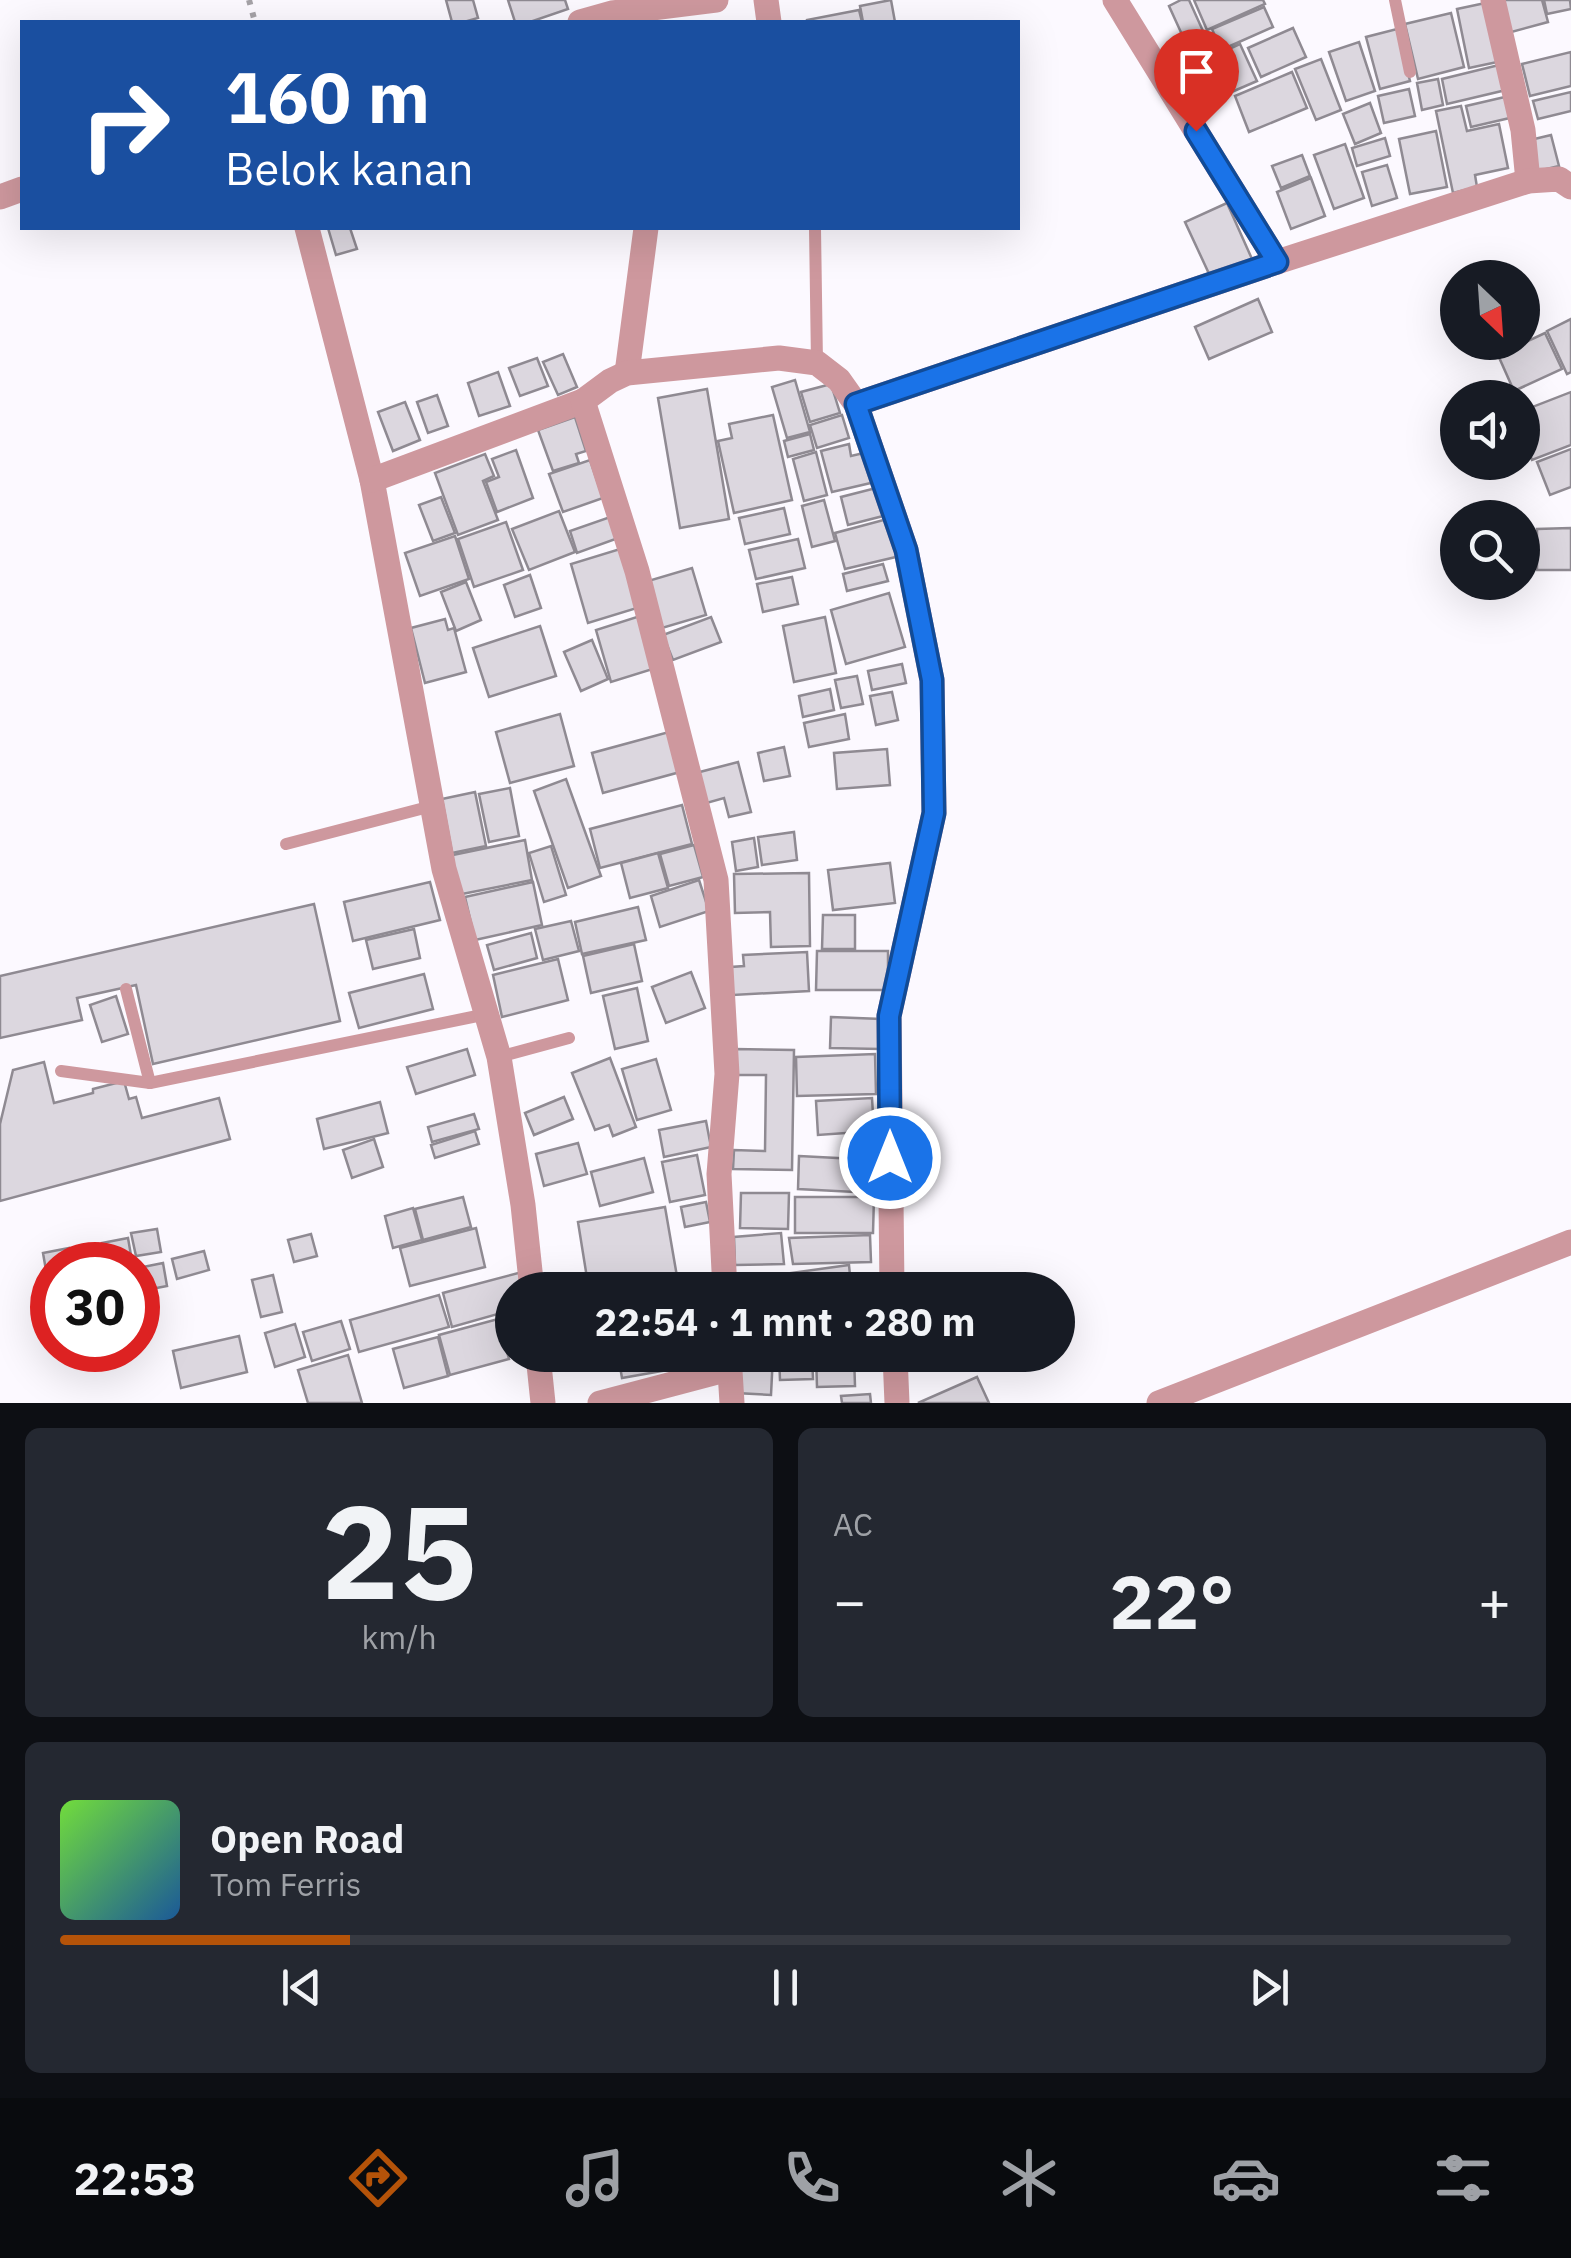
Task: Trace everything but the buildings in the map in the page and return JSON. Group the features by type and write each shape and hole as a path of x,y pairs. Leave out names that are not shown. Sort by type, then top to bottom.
{"street":[{"path":"586,20 611,12 716,0"},
{"path":"1115,0 1277,262"},
{"path":"1493,0 1523,130 1528,181"},
{"path":"856,404 1528,181 1559,179 1571,186"},
{"path":"308,230 372,480 444,869 499,1057 530,1272"},
{"path":"628,372 646,230"},
{"path":"372,480 583,402 628,372 779,358 816,363 839,380 856,404 906,550 932,680 934,813 889,1016 892,1272"},
{"path":"583,402 638,572 716,880 727,1074 719,1174 724,1272"},
{"path":"1159,1403 1571,1242"},
{"path":"540,1372 544,1403"},
{"path":"600,1403 698,1372"},
{"path":"730,1372 732,1403"},
{"path":"896,1372 897,1403"}],"lane":[{"path":"1395,0 1410,72"},
{"path":"815,230 816,363"},
{"path":"286,844 432,806"},
{"path":"126,989 150,1084"},
{"path":"61,1071 150,1084 488,1014"},
{"path":"499,1057 570,1038"}],"route":[{"path":"890,1158 889,1016 934,813 932,680 906,550 856,404 1277,262 1196,131"}]}
